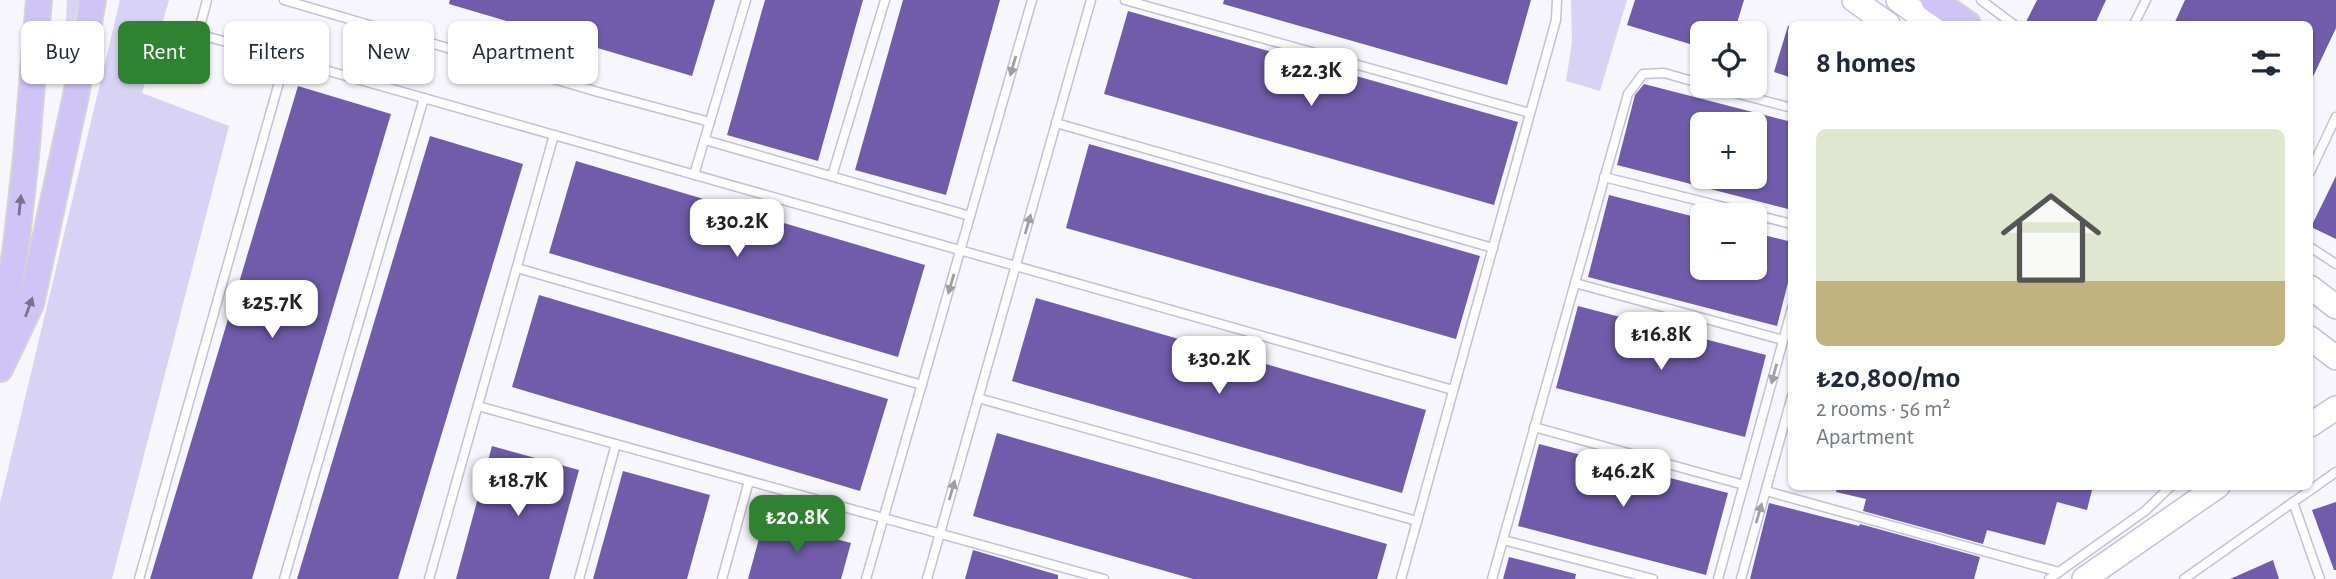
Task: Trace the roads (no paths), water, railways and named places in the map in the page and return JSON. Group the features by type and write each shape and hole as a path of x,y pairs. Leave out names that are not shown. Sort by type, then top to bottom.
{"main road":[{"path":"0,346 20,208 39,0"},
{"path":"0,369 31,304 76,94 93,0"},
{"path":"1933,0 1964,21"}],"street":[{"path":"1854,0 1884,21"},
{"path":"1898,0 1928,21"},
{"path":"2313,290 2336,307"},
{"path":"2313,340 2336,358"},
{"path":"2313,423 2336,408"},
{"path":"2084,579 2212,490"}],"lane":[{"path":"208,0 198,34 224,42"},
{"path":"284,0 710,122"},
{"path":"694,175 746,0"},
{"path":"832,176 885,0"},
{"path":"866,579 1032,0"},
{"path":"927,579 1091,0"},
{"path":"1125,0 1530,113"},
{"path":"1401,579 1556,20 1557,0"},
{"path":"1981,0 2009,21"},
{"path":"2136,21 2146,0"},
{"path":"329,73 1453,390"},
{"path":"1492,579 1628,94 1643,74 1664,74 1690,81"},
{"path":"139,579 279,84"},
{"path":"284,579 424,98"},
{"path":"1755,98 1788,107"},
{"path":"2313,166 2336,117"},
{"path":"1056,123 1493,248"},
{"path":"429,579 554,135"},
{"path":"705,140 970,216"},
{"path":"1604,177 1788,223"},
{"path":"2313,249 2336,264"},
{"path":"517,268 922,385"},
{"path":"1575,282 1783,340"},
{"path":"1718,579 1788,322"},
{"path":"978,398 1417,521"},
{"path":"478,406 1104,579"},
{"path":"1741,579 1788,411"},
{"path":"1534,428 1744,485"},
{"path":"579,579 616,444"},
{"path":"2313,488 2336,472"},
{"path":"722,579 750,481"},
{"path":"2049,579 2145,511 2167,490"},
{"path":"2183,579 2310,490"},
{"path":"1766,491 2059,572"},
{"path":"2293,502 2320,579"},
{"path":"1503,540 1653,579"}]}
